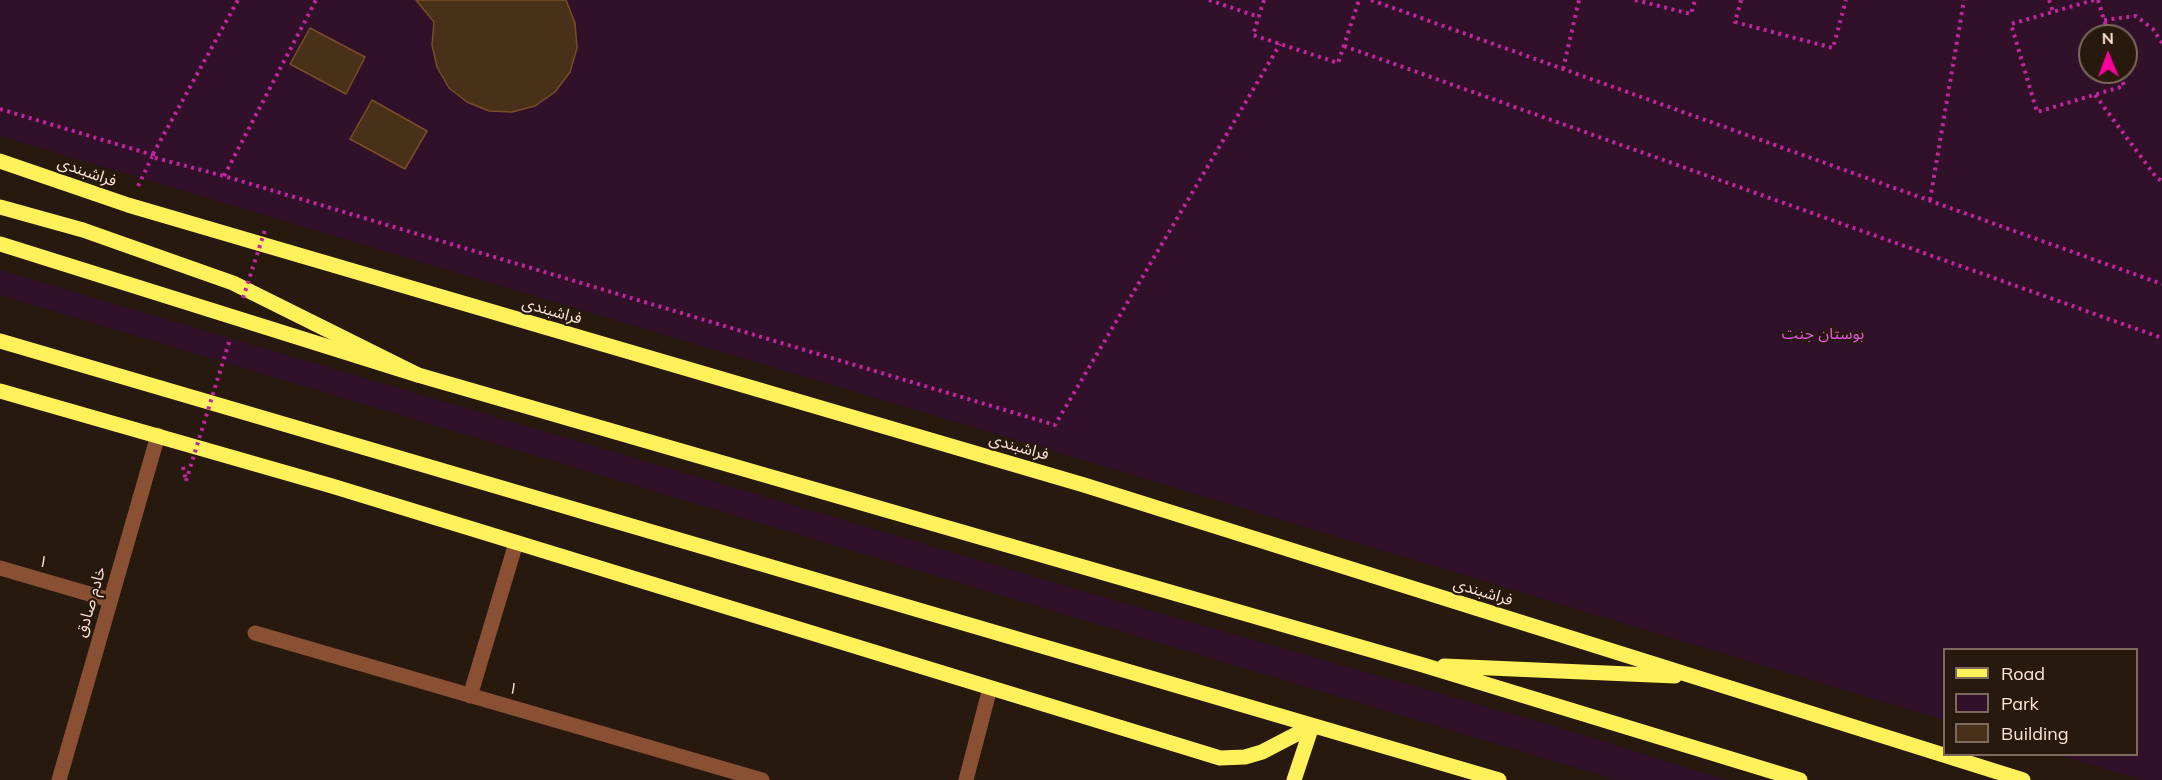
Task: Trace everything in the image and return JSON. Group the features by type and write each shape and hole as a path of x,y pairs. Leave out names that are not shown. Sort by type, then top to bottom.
{"main road":[{"name":"فراشبندی","path":"0,161 128,205 1084,485 1943,755"},
{"path":"0,207 83,230 233,283 418,375"},
{"path":"0,244 418,375 1423,665 1800,780"},
{"path":"0,341 1499,780"},
{"path":"0,391 332,486 1220,758 1245,758 1262,752 1312,726"},
{"path":"1423,665 1694,677"},
{"path":"1294,780 1312,726"},
{"name":"فراشبندی","path":"1947,756 2024,780"}],"street":[{"name":"خادم صادق","path":"59,780 158,435"},
{"path":"470,696 516,543"},
{"name":"۱","path":"0,568 110,600"},
{"name":"۱","path":"255,633 731,776 762,780"},
{"path":"966,780 990,688"}],"path":[{"path":"128,205 152,156 238,0"},
{"path":"224,176 316,0"},
{"path":"1209,0 1259,17"},
{"path":"1264,0 1253,35 1338,63 1359,0"},
{"path":"1371,0 2162,284"},
{"path":"1563,69 1579,0"},
{"path":"1635,0 1691,14 1695,0"},
{"path":"1741,0 1735,22 1833,48 1846,0"},
{"path":"1930,201 1964,0"},
{"path":"2049,0 2053,12"},
{"path":"2105,24 2096,0 2011,24 2037,112 2124,86 2123,84"},
{"path":"2104,20 2136,16 2153,29 2162,43"},
{"path":"0,109 1055,425 1280,44"},
{"path":"1344,46 2162,339"},
{"path":"2095,95 2156,177 2162,181"},
{"path":"240,309 265,230"},
{"path":"186,481 232,332"}],"green space":[{"name":"بوستان جنت","path":"0,0 2162,0 2162,780 2143,780 2062,756 2138,756 2138,648 1943,648 1943,720 0,136"},
{"path":"0,270 1093,594 1564,729 1726,780 1617,780 0,295"}],"building":[{"path":"416,0 566,0 575,23 577,48 570,72 555,92 535,106 512,112 489,111 467,102 449,88 437,67 432,45 434,22"},
{"path":"310,28 365,57 346,94 290,64"},
{"path":"372,100 427,131 405,169 350,139"}]}
